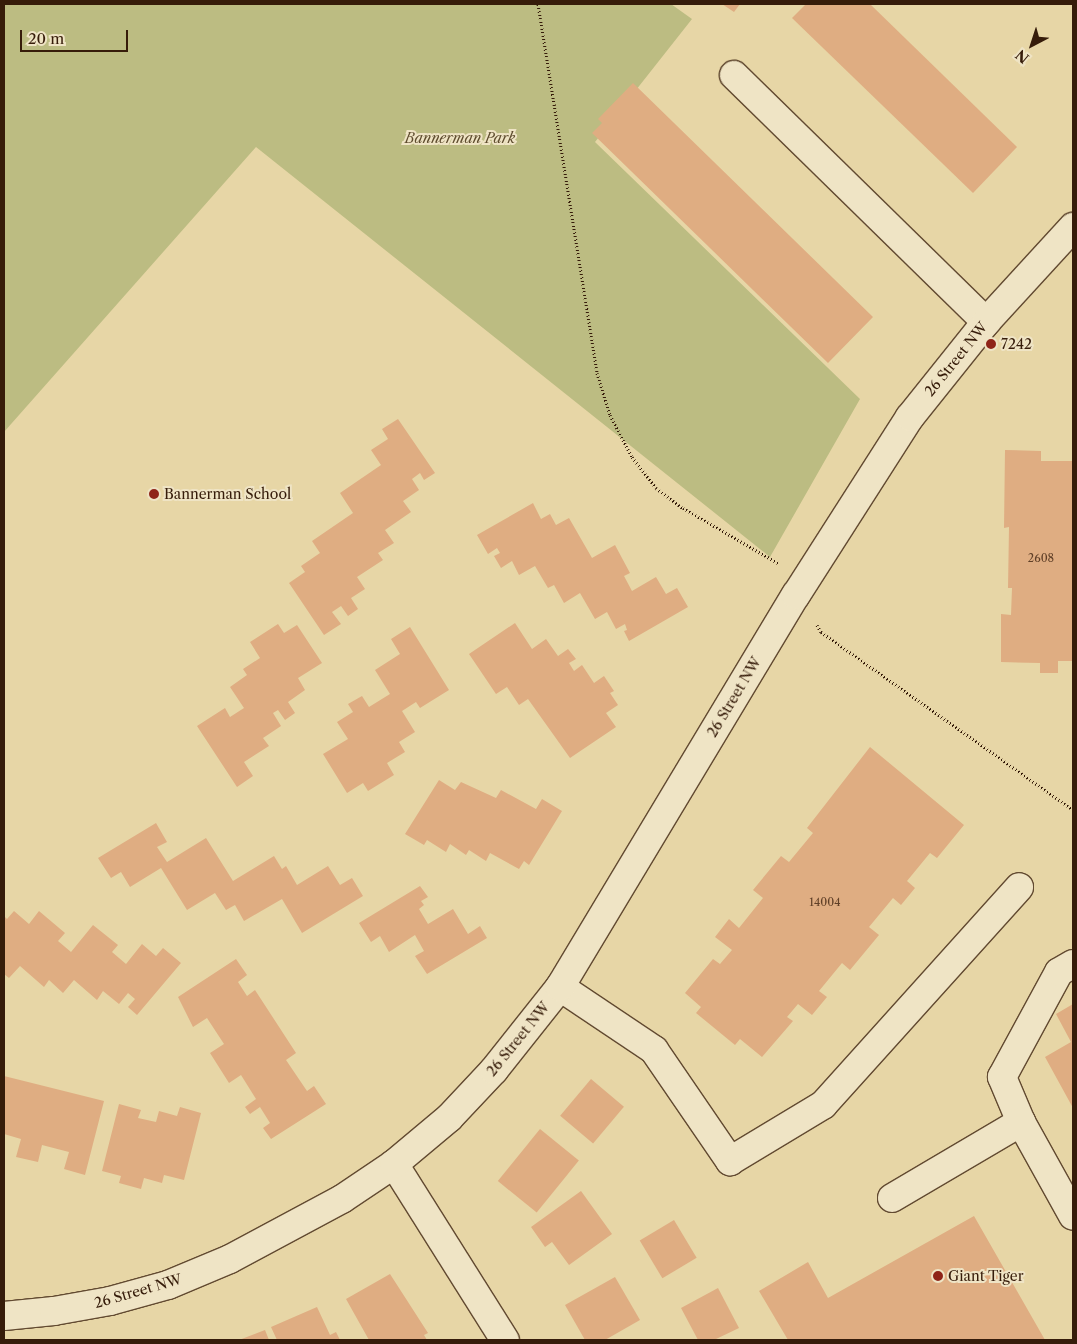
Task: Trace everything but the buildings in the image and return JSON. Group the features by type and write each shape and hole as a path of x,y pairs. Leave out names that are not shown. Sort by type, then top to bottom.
{"street":[{"path":"734,75 986,322"},
{"name":"26 Street NW","path":"4,1316 54,1311 168,1285 290,1230 394,1164 449,1118 494,1070 560,987 796,595 910,418 986,322 1073,227"},
{"path":"560,987 654,1050 730,1161 823,1106 1019,887"},
{"path":"1073,964 1059,972 1002,1078 1021,1122 1073,1216"},
{"path":"892,1198 1021,1122"},
{"path":"394,1164 505,1340"}],"path":[{"path":"538,4 597,373 610,415 632,457 656,488 683,508 778,563 796,595 821,632 1073,810"}],"green space":[{"name":"Bannerman Park","path":"4,4 671,4 692,19 595,142 860,399 770,557 256,147 4,432"}],"place":[{"name":"7242","path":"991,344"},
{"name":"Bannerman School","path":"154,494"},
{"name":"Giant Tiger","path":"938,1276"}]}
